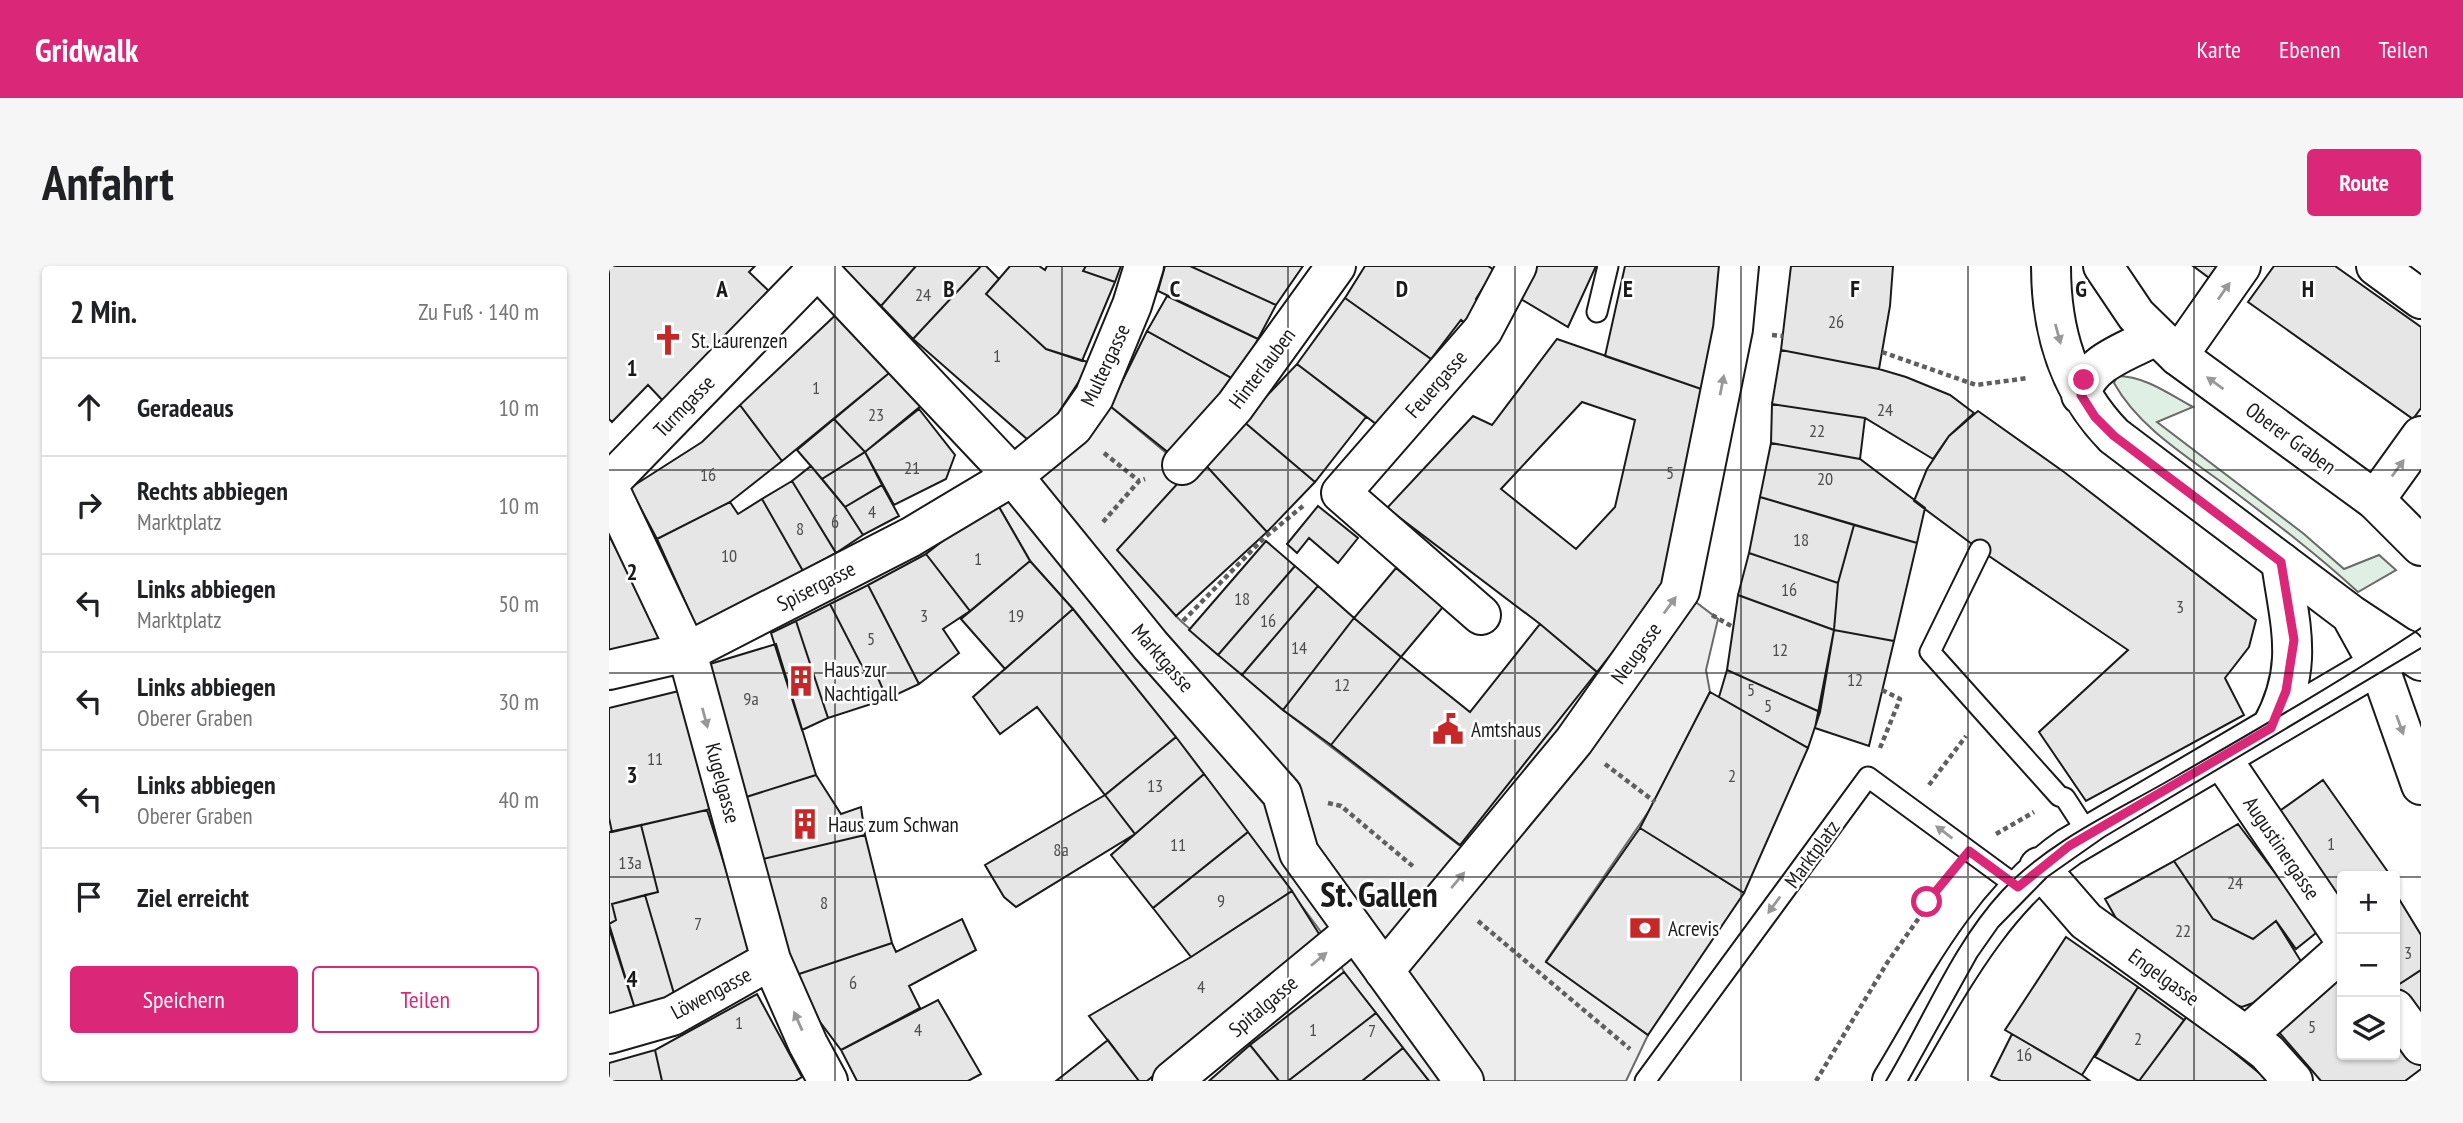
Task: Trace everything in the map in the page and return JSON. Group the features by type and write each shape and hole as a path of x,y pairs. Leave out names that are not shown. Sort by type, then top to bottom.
{"street":[{"name":"Multergasse","path":"1013,476 1073,427 1094,397 1132,305 1144,266"},
{"name":"Hinterlauben","path":"1182,465 1235,406 1336,266"},
{"name":"Feuergasse","path":"1341,493 1483,330 1517,266"},
{"name":"Neugasse","path":"1384,971 1574,741 1680,591 1733,329 1739,266"},
{"path":"2051,266 2051,304 2065,362 2095,417 2114,436 2406,654 2421,785"},
{"name":"Oberer Graben","path":"2103,266 2126,302 2167,346 2375,500 2421,546"},
{"path":"2081,395 2084,380 2097,368 2167,346 2241,266"},
{"path":"2375,266 2421,299"},
{"name":"Marktgasse","path":"818,267 1013,476 1151,646 1282,794 1299,853 1464,1081"},
{"name":"Turmgasse","path":"609,483 818,267"},
{"path":"2375,500 2421,436"},
{"name":"Spisergasse","path":"609,670 687,652 911,537 1013,476"},
{"name":"Kugelgasse","path":"609,488 687,652 771,960 817,1077"},
{"path":"1341,493 1481,615"},
{"path":"2271,728 2286,691 2294,640 2281,562"},
{"path":"1892,1081 1990,920 2029,877 2089,835 2271,728 2406,654"},
{"name":"Augustinergasse","path":"2222,759 2341,934"},
{"name":"Engelgasse","path":"2029,877 2267,1052 2293,1081"},
{"name":"Spitalgasse","path":"1173,1081 1354,931"},
{"path":"2246,1036 2337,955"},
{"name":"Löwengasse","path":"609,1034 672,1016 771,960"},
{"path":"2400,1016 2421,1045"}],"lane":[{"path":"1597,312 1608,266"},
{"path":"1980,551 1930,652 2059,796 2064,797 2089,835"},
{"path":"1868,777 1969,851 2029,877"},
{"name":"Marktplatz","path":"1649,1075 1868,777"}],"path":[{"path":"1882,352 1976,385 2028,378"},
{"path":"1076,553 1139,481 1182,465"},
{"path":"1151,646 1175,629 1264,538 1316,495 1341,493"},
{"path":"1718,619 1733,627"},
{"path":"1868,777 1900,699 1882,690"},
{"path":"1938,775 1983,713"},
{"path":"1574,741 1655,802"},
{"path":"1282,794 1341,806 1447,895 1649,1075"},
{"path":"1816,1081 1893,953 1927,902 1969,851 2059,796"}],"green space":[{"path":"2117,376 2147,382 2193,407 2157,422 2304,534 2344,569 2379,555 2396,570 2358,592 2295,538 2151,428 2124,399 2114,383"}],"shaded area":[{"path":"1076,386 1110,406 1189,472 1176,616 1283,710 1459,845 1668,581 1718,619 1706,670 1710,692 1655,802 1546,961 1648,1035 1626,1081 1429,1081 1344,972 1324,936 1204,774 1073,609 1031,562 995,500 1036,447"}],"building":[{"name":"St. Laurenzen","path":"609,266 755,266 749,272 772,294 665,403 648,385 612,422 609,419"},
{"path":"841,266 916,266 881,306"},
{"path":"916,266 981,266 913,339 881,306"},
{"path":"981,266 986,266 999,279 986,294 1046,349 1091,363 1036,447 913,339"},
{"path":"1010,266 1039,266 1045,270 1047,266 1086,266 1083,271 1115,282 1082,361 1046,349 986,294"},
{"path":"1086,266 1121,266 1115,282 1083,271"},
{"path":"1165,266 1190,266 1276,305 1258,339 1158,291"},
{"path":"1190,266 1303,266 1276,305"},
{"path":"1365,266 1488,266 1494,270 1476,299 1490,307 1476,331 1461,320 1431,359 1345,298"},
{"path":"1525,266 1596,266 1568,327 1509,292"},
{"path":"1625,266 1729,266 1704,390 1605,356"},
{"path":"1791,266 1893,266 1890,306 1879,369 1781,350"},
{"path":"2193,266 2222,266 2212,280"},
{"path":"2274,266 2335,266 2421,327 2421,408 2413,419 2248,302"},
{"path":"1167,296 1258,339 1237,381 1147,331"},
{"path":"1345,298 1431,359 1380,427 1297,364"},
{"path":"842,309 894,369 782,461 740,405"},
{"path":"1147,331 1237,381 1174,457 1110,406"},
{"path":"1557,339 1704,390 1668,581 1597,672 1540,624 1387,508 1473,416 1492,425","holes":["1582,402 1635,420 1615,507 1576,549 1501,489"]},
{"path":"1781,350 1879,369 1906,377 1950,395 1974,413 1949,436 1933,459 1865,418 1772,404"},
{"path":"1297,364 1366,417 1315,482 1243,421"},
{"path":"894,369 922,405 865,452 834,419"},
{"path":"1772,404 1865,418 1860,459 1771,443"},
{"path":"740,405 782,461 730,502 657,539 630,488 702,442"},
{"path":"919,409 955,455 946,479 894,505 865,452"},
{"path":"1978,411 2064,472 2256,620 2249,647 2225,678 2244,715 2086,801 2039,732 2128,650 1980,550 1914,501 1927,469 1949,436"},
{"path":"834,419 865,452 822,479 797,450"},
{"path":"1243,421 1315,482 1267,532 1200,459"},
{"path":"1771,443 1860,459 1925,508 1917,543 1760,497"},
{"path":"865,452 882,485 845,507 822,479"},
{"path":"1200,459 1267,532 1176,616 1117,550"},
{"path":"811,466 845,507 863,535 836,553 792,481"},
{"path":"792,481 836,553 803,571 762,499"},
{"path":"882,485 899,516 863,535 845,507"},
{"path":"1760,497 1854,525 1838,583 1749,553"},
{"path":"762,499 803,571 697,628 657,539 730,502 738,514"},
{"path":"995,500 1030,561 970,611 926,554"},
{"path":"1318,506 1358,538 1338,563 1309,538 1297,553 1287,544"},
{"path":"1854,525 1917,543 1894,641 1834,630 1838,583"},
{"path":"609,535 660,635 657,643 609,655"},
{"path":"1266,541 1295,566 1218,655 1189,630"},
{"path":"1749,553 1838,583 1834,630 1738,595"},
{"path":"926,554 970,611 943,629 959,653 919,684 868,585"},
{"path":"1030,561 1073,609 1005,669 961,619"},
{"path":"1295,566 1318,586 1242,675 1218,655"},
{"path":"1396,568 1443,607 1401,657 1354,618"},
{"path":"868,585 919,684 887,699 875,671 865,672 830,604"},
{"path":"1318,586 1354,618 1283,710 1242,675"},
{"path":"1738,595 1834,630 1820,712 1727,670"},
{"path":"830,604 865,672 875,671 887,699 828,718 796,621"},
{"path":"1073,609 1176,737 1105,795 1037,707 1000,734 973,697"},
{"path":"1354,618 1401,657 1331,745 1283,710"},
{"name":"Haus zur Nachtigall","path":"796,621 828,718 802,730 771,633"},
{"name":"Amtshaus","path":"1540,624 1597,672 1460,845 1331,745 1401,657 1470,712"},
{"path":"1834,630 1894,641 1869,746 1815,728"},
{"path":"776,644 816,775 740,799 700,667"},
{"path":"1727,670 1820,712 1808,748 1719,697"},
{"path":"683,690 715,808 612,832 609,818 609,708"},
{"path":"1710,692 1808,748 1744,893 1640,828"},
{"path":"1176,737 1204,774 1135,834 1105,795"},
{"path":"1204,774 1248,832 1153,908 1111,855"},
{"name":"Haus zum Schwan","path":"816,775 841,814 861,807 865,835 755,861 740,799"},
{"path":"2323,780 2387,871 2337,871 2337,903 2274,815"},
{"path":"1105,795 1135,834 1016,907 1004,897 985,865"},
{"path":"707,810 752,951 675,997 645,895 658,892 641,825"},
{"path":"2238,824 2297,902 2316,933 2296,949 2276,921 2253,939 2213,919 2174,861"},
{"path":"641,825 658,892 612,904 616,920 609,924 609,832"},
{"name":"Acrevis","path":"1640,828 1744,893 1648,1035 1546,962"},
{"path":"1248,832 1292,891 1191,957 1153,908"},
{"path":"865,835 892,943 787,978 755,861"},
{"path":"2174,861 2213,919 2253,939 2276,921 2302,963 2253,1003 2242,1007 2230,1003 2117,920 2105,899"},
{"path":"1292,891 1321,937 1147,1081 1139,1081 1089,1016 1191,957"},
{"path":"645,895 675,997 636,1012 609,924 616,920 612,904"},
{"path":"2400,901 2421,935 2421,970 2400,984"},
{"path":"962,919 976,950 909,986 920,1008 841,1050 787,978 892,943 896,952"},
{"path":"609,928 636,1012 609,1020"},
{"path":"2066,937 2138,987 2082,1075 2005,1030"},
{"path":"2421,970 2421,1025 2400,994 2400,984"},
{"path":"1344,972 1376,1013 1288,1081 1279,1081 1250,1045"},
{"path":"2337,973 2337,1060 2400,1060 2400,1029 2421,1058 2421,1069 2405,1081 2321,1081 2277,1030"},
{"path":"2138,987 2184,1020 2139,1081 2095,1057"},
{"path":"757,994 802,1077 795,1081 662,1081 655,1050"},
{"path":"938,1000 981,1074 968,1081 857,1081 841,1050"},
{"path":"1376,1013 1403,1048 1362,1081 1288,1081"},
{"path":"2188,1015 2269,1081 2139,1081"},
{"path":"2012,1034 2090,1081 2001,1081 1991,1076"},
{"path":"1108,1040 1139,1081 1056,1081"},
{"path":"1250,1045 1279,1081 1209,1081"},
{"path":"1403,1048 1429,1081 1362,1081"},
{"path":"655,1050 662,1081 609,1081 609,1063"}],"tram line":[{"path":"1886,1081 1953,958 1984,912 2021,873 2087,826 2302,703 2421,628"},
{"path":"1908,1081 1977,957 1998,927 2047,877 2104,837 2421,648"}],"place":[{"name":"St. Laurenzen","path":"668,340"},
{"name":"Haus zur Nachtigall","path":"801,681"},
{"name":"Amtshaus","path":"1448,729"},
{"name":"Haus zum Schwan","path":"805,824"},
{"name":"Acrevis","path":"1645,928"}],"district":[{"name":"St. Gallen","path":"1379,894"}],"route":[{"path":"1927,902 1969,851 2018,887 2039,867 2069,846 2271,728 2286,691 2294,640 2281,562 2114,436 2095,417 2081,395 2084,380"}]}
